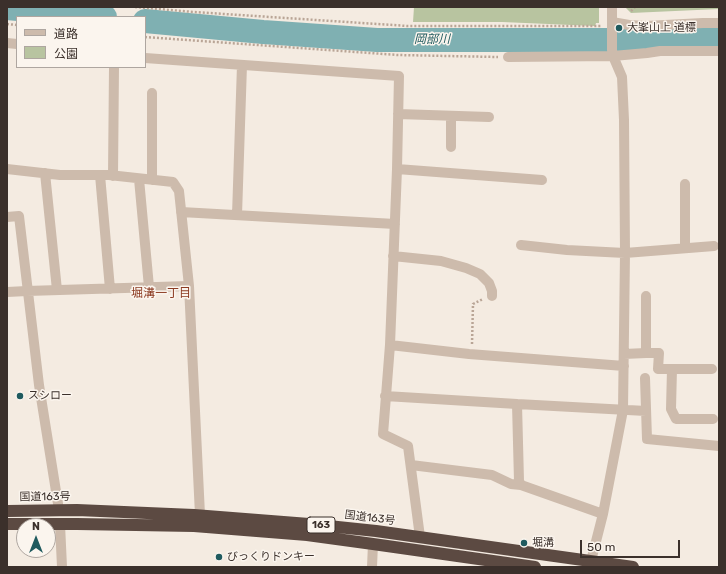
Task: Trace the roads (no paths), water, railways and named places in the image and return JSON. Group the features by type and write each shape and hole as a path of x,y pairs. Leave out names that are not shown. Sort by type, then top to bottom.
{"highway":[{"name":"国道163号","path":"7,511 77,510 200,516 310,524 420,537 590,564 633,567"},
{"name":"163","path":"7,524 194,526 307,535 509,565 535,567"}],"street":[{"path":"590,564 603,514 623,410 625,253 624,120 622,77 613,53 612,7"},
{"path":"612,26 719,23"},
{"path":"508,57 647,53 660,51 719,51"},
{"path":"146,58 399,76 390,345 383,434 408,446 420,537"},
{"path":"237,215 242,65"},
{"path":"113,176 114,68"},
{"path":"152,93 152,180"},
{"path":"398,114 489,117"},
{"path":"451,116 451,147"},
{"path":"7,169 60,175 100,175 173,182 179,191 189,286 200,516"},
{"path":"397,169 542,180"},
{"path":"45,173 57,290"},
{"path":"100,175 110,288"},
{"path":"139,179 149,287"},
{"path":"685,184 686,248"},
{"path":"181,212 395,224"},
{"path":"7,217 18,216 39,385 59,510"},
{"path":"521,245 582,251 625,253 714,246"},
{"path":"393,256 441,261 466,268 480,274 489,282 492,296"},
{"path":"7,292 189,286"},
{"path":"646,296 646,354"},
{"path":"390,345 472,354 624,366"},
{"path":"624,354 659,353 658,369 712,369"},
{"path":"672,369 671,409 676,419 713,419"},
{"path":"645,378 647,439 719,446"},
{"path":"385,396 646,411"},
{"path":"517,404 519,481 522,485"},
{"path":"411,465 492,475 511,484 522,485 603,514"},
{"path":"60,524 62,567"},
{"path":"372,567 373,544"}],"waterway":[{"name":"岡部川","path":"7,8 94,16"},
{"name":"岡部川","path":"146,21 263,32 377,40 719,40"}],"place":[{"name":"大峯山上 道標","path":"619,28"},
{"name":"スシロー","path":"20,396"},
{"name":"堀溝","path":"524,543"},
{"name":"びっくりドンキー","path":"219,557"}],"district":[{"name":"堀溝一丁目","path":"161,294"}]}
